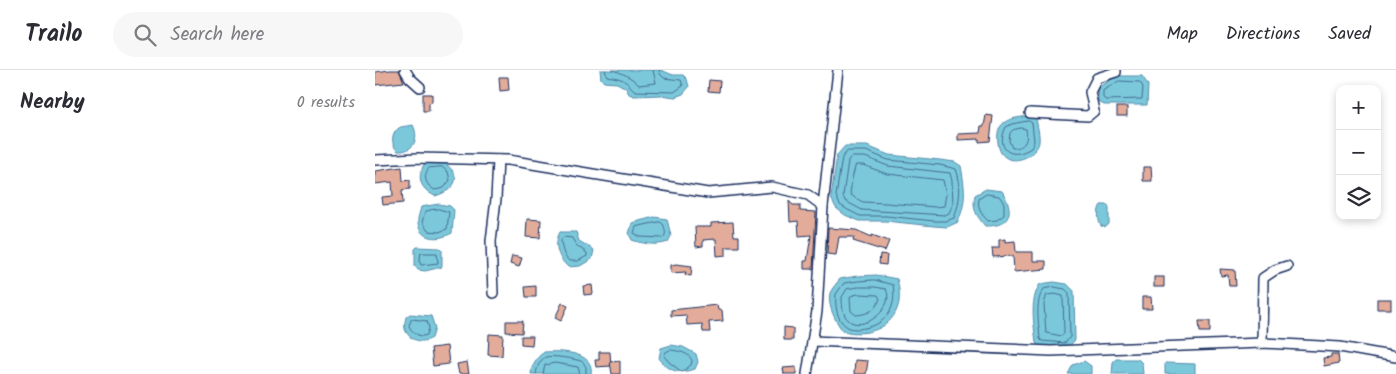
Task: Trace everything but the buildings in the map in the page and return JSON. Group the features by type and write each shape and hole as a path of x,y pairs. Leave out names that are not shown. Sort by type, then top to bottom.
{"street":[{"path":"405,70 410,78 420,87"},
{"path":"807,374 817,310 823,206 838,70"},
{"path":"1030,113 1088,116 1094,111 1089,92 1097,78 1116,72 1116,70"},
{"path":"375,160 418,158 509,160 708,193 772,187 809,195 823,206"},
{"path":"493,293 491,241 498,160"},
{"path":"1261,343 1263,278 1275,270 1287,266"},
{"path":"812,341 1051,350 1261,343 1340,347 1396,357"}],"water":[{"path":"600,70 661,70 673,75 683,75 687,79 689,87 683,94 675,97 661,95 634,96 617,83 604,82 601,79"},
{"path":"1117,76 1142,76 1148,85 1147,105 1104,105 1098,101 1097,88"},
{"path":"1031,116 1036,118 1039,136 1037,147 1030,155 1020,159 1015,160 1005,157 998,145 999,129 1002,124 1011,119"},
{"path":"413,125 416,135 414,144 408,149 398,151 393,142 395,132 401,127"},
{"path":"845,146 867,146 889,155 955,162 961,166 964,194 963,207 958,222 947,227 885,221 859,221 845,215 836,208 831,198 837,155"},
{"path":"443,162 454,172 455,182 448,190 435,196 426,190 421,182 422,168 425,163"},
{"path":"986,189 1002,191 1008,205 1009,211 1005,221 994,226 985,226 975,212 975,195"},
{"path":"439,204 450,206 454,210 452,233 432,238 423,234 420,230 418,217 421,207"},
{"path":"1101,205 1108,205 1109,208 1109,224 1106,227 1101,226 1099,221 1098,213"},
{"path":"654,217 667,219 671,236 668,242 650,244 632,240 629,234 632,223"},
{"path":"560,232 576,232 579,241 594,250 592,259 580,266 568,267 558,251 557,242"},
{"path":"417,247 440,248 442,250 442,267 425,271 418,270 415,266 415,249"},
{"path":"876,275 897,279 899,302 896,311 885,325 878,329 861,333 843,331 831,308 829,298 831,291 840,279"},
{"path":"1054,282 1067,284 1074,291 1075,340 1065,348 1039,346 1036,343 1033,313 1034,298 1040,284"},
{"path":"410,314 431,316 435,328 432,338 421,341 413,339 407,333 405,329 406,317"},
{"path":"671,345 683,347 696,354 698,362 695,369 675,371 663,363 659,358 661,348"},
{"path":"544,352 567,352 582,357 591,366 591,374 531,374 532,367"},
{"path":"1116,359 1138,359 1142,363 1143,374 1112,374 1113,362"},
{"path":"1084,361 1091,366 1091,374 1068,374 1073,365"},
{"path":"1165,363 1195,364 1195,374 1165,374"}]}
